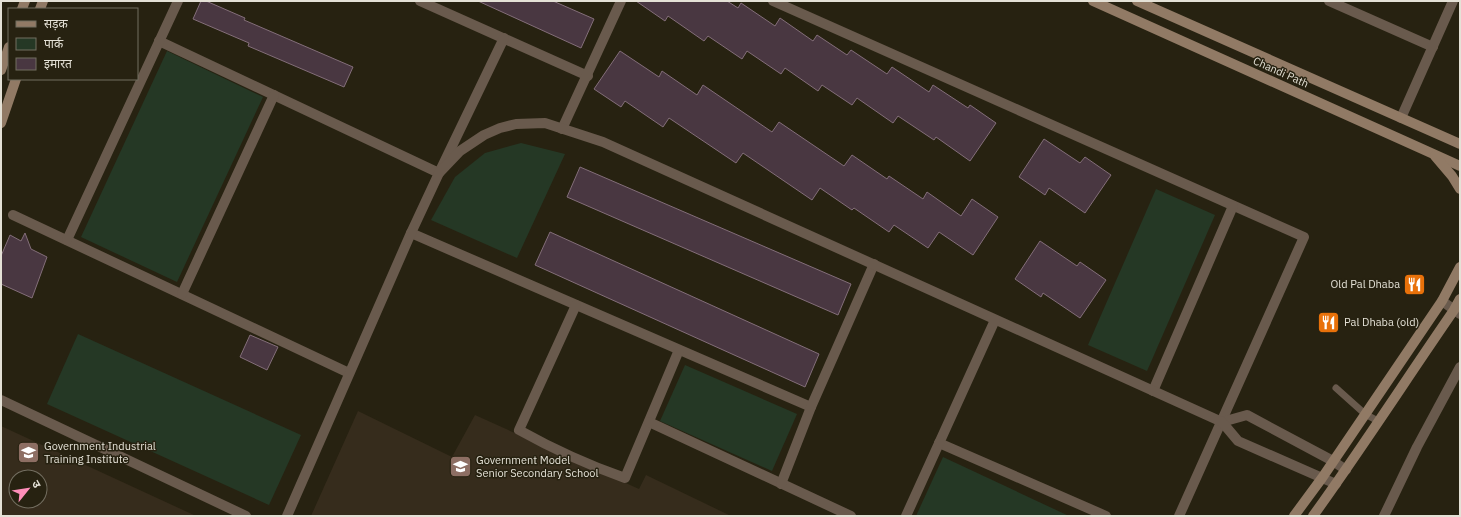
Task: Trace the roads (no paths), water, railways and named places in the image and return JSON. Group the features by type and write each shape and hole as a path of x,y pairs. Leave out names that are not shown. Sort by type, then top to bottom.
{"main road":[{"name":"Chandi Path","path":"1093,1 1460,166"},
{"name":"Chandi Path","path":"1137,1 1460,144"},
{"path":"1,70 8,50"},
{"path":"1,123 16,80"},
{"path":"1447,139 1460,140"},
{"path":"1432,153 1452,176 1460,189"},
{"path":"1294,516 1322,478 1442,301 1460,267"},
{"path":"1313,516 1346,470 1378,421 1457,312 1460,299"}],"street":[{"path":"66,240 178,1"},
{"path":"420,1 588,76"},
{"path":"562,129 588,76 621,1"},
{"path":"773,1 1304,238 1179,516"},
{"path":"1329,1 1433,47"},
{"path":"1401,118 1453,1"},
{"path":"287,516 411,233 504,38"},
{"path":"159,41 439,173"},
{"path":"182,294 274,95"},
{"path":"439,173 460,151 484,135 500,128 516,124 545,124 603,142 1222,422 1238,441 1336,484"},
{"path":"1153,391 1233,206"},
{"path":"13,215 349,373"},
{"path":"411,233 811,407"},
{"path":"781,484 811,407 874,264"},
{"path":"1442,301 1457,312"},
{"path":"576,305 519,430 566,454 625,478 679,350"},
{"path":"906,516 995,320"},
{"path":"1384,516 1417,447 1460,367"},
{"path":"1,400 246,516"},
{"path":"1222,422 1247,415 1333,460 1346,470"},
{"path":"649,422 851,516"},
{"path":"939,443 1088,512 1106,516"}],"lane":[{"path":"1336,388 1365,414 1378,421"}],"place":[{"name":"Old Pal Dhaba","path":"1415,284"},
{"name":"Pal Dhaba (old)","path":"1328,322"},
{"name":"Government Industrial Training Institute","path":"29,452"},
{"name":"Government Model Senior Secondary School","path":"461,466"}]}
